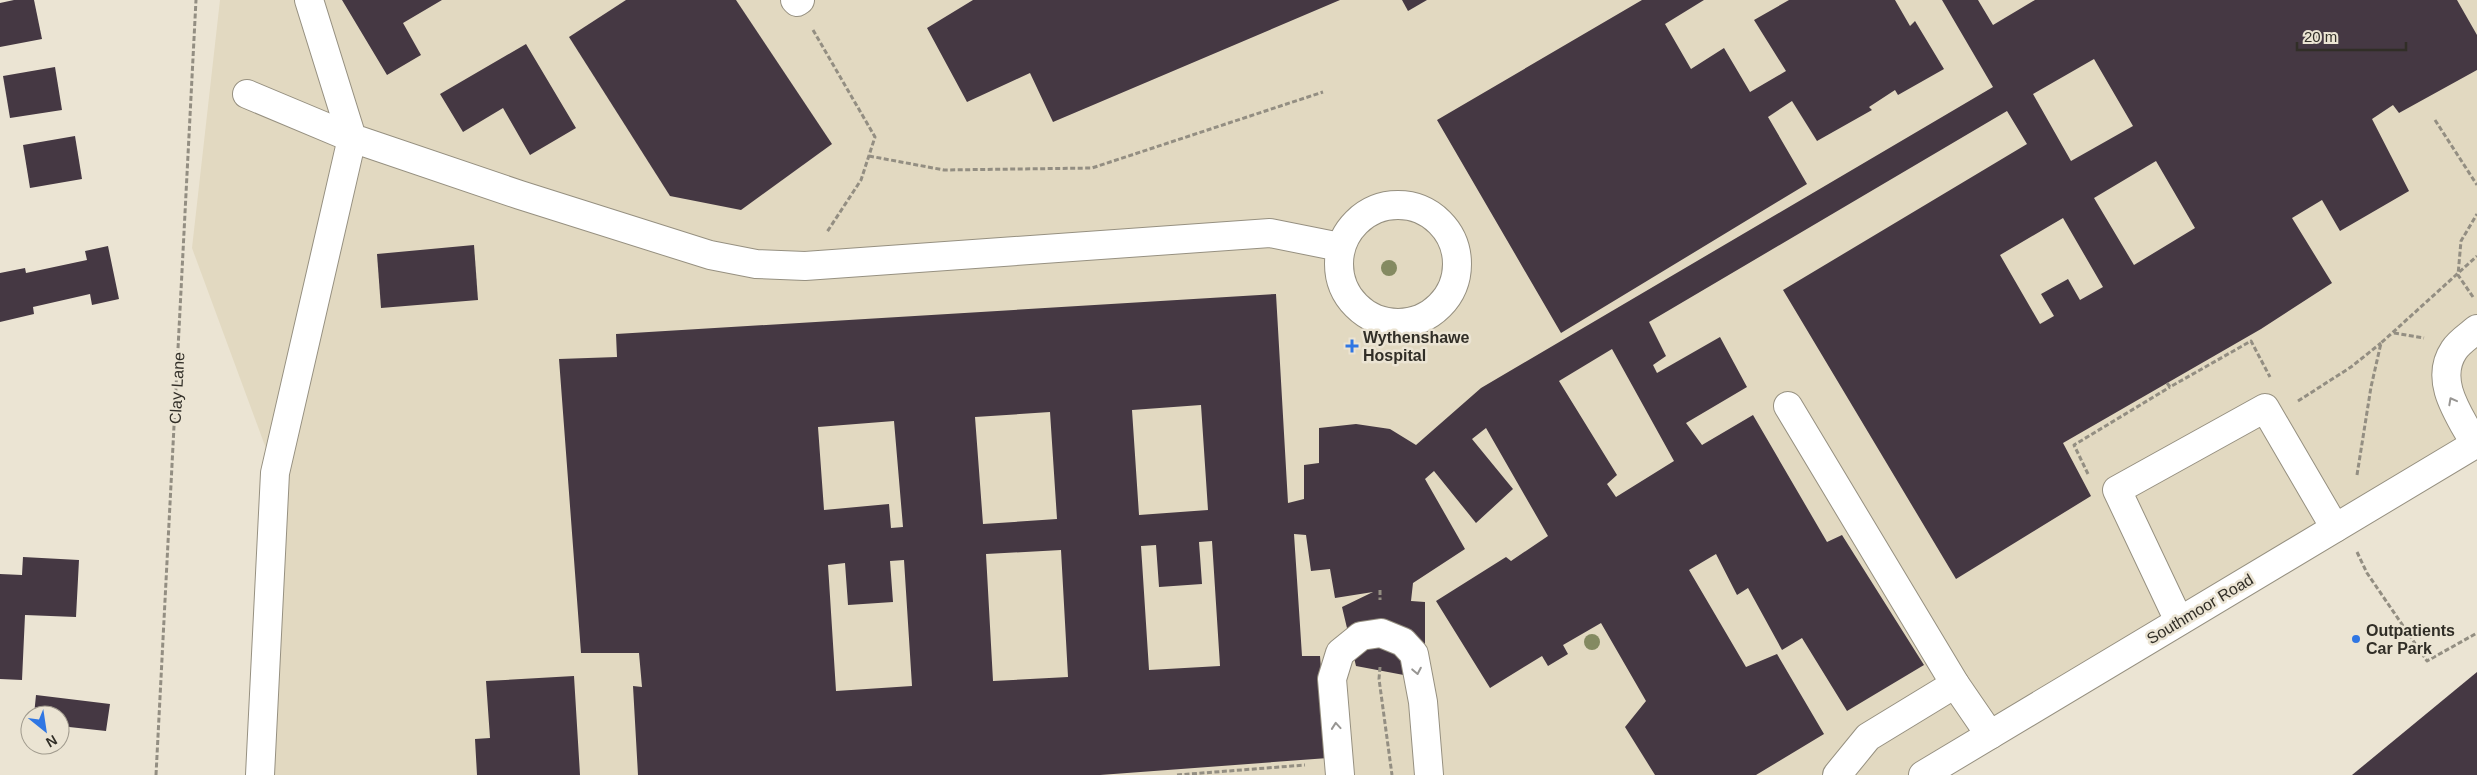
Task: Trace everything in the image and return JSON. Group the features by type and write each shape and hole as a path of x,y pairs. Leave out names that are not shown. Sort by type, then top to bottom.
{"street":[{"path":"260,775 275,474 352,138 309,0"},
{"path":"247,94 352,138 520,195 710,255 756,264 805,266 1270,232 1340,247"},
{"path":"1397,203 1428,211 1454,240 1458,271 1447,300 1422,319 1393,324 1366,315 1341,282 1340,247 1352,225 1372,210 1397,203"},
{"path":"2476,444 2448,393 2446,367 2454,349 2477,329"},
{"path":"1788,406 1955,684 1990,735"},
{"path":"2179,621 2117,490 2265,408 2336,528"},
{"name":"Southmoor Road","path":"1923,775 2476,444"},
{"path":"1340,775 1332,679 1340,653 1361,636 1381,632 1403,642 1414,654 1423,702 1429,775"},
{"path":"1836,775 1868,737 1955,684"}],"path":[{"name":"Clay Lane","path":"156,775 196,0"},
{"path":"797,1 875,137 861,180 805,266"},
{"path":"869,156 944,170 1092,168 1323,92"},
{"path":"2435,120 2477,185"},
{"path":"2475,300 2458,275 2461,241 2477,214"},
{"path":"2298,401 2351,367 2381,343 2477,256"},
{"path":"2393,333 2424,338"},
{"path":"2167,383 2170,387 2251,340"},
{"path":"2356,479 2371,387 2381,343"},
{"path":"1380,590 1379,679 1392,775"},
{"path":"1176,775 1308,764"}],"shaded area":[{"name":"Wythenshawe Hospital","path":"220,0 2477,0 2477,443 1923,775 260,775 275,473 192,248"}],"building":[{"path":"14,0 34,0 42,39 0,47 0,3"},
{"path":"342,0 442,0 403,23 421,55 387,75"},
{"path":"626,0 736,0 832,144 741,210 670,196 569,37"},
{"path":"973,0 1340,0 1053,122 1030,73 967,102 927,28"},
{"path":"1402,0 1427,0 1408,11"},
{"path":"1642,0 1704,0 1665,24 1691,69 1724,48 1750,92 1786,71 1754,20 1789,0 1895,0 1910,26 1915,21 1944,69 1898,95 1895,90 1869,107 1872,110 1817,141 1792,101 1768,117 1807,184 1561,333 1437,120"},
{"path":"1942,0 1978,0 1993,25 2035,0 2457,0 2477,35 2477,70 2399,113 2393,105 2372,119 2409,191 2340,231 2322,200 2292,218 2332,283 2261,329 2063,443 2091,496 1956,579 1783,290 2027,144 2007,111 1649,322 1666,356 1653,365 1657,373 1720,337 1747,387 1686,423 1702,445 1753,415 1827,542 1842,535 1924,665 1847,711 1802,638 1782,650 1748,588 1737,595 1716,554 1689,570 1746,667 1777,654 1824,734 1756,775 1655,775 1625,727 1646,701 1601,623 1563,645 1568,654 1548,666 1542,656 1490,688 1436,601 1506,557 1511,561 1548,536 1486,428 1472,439 1513,489 1476,523 1434,471 1425,479 1465,549 1413,583 1411,601 1425,602 1425,679 1356,666 1342,607 1373,592 1335,598 1330,569 1311,571 1306,535 1294,534 1302,656 1320,656 1328,758 1100,775 638,775 633,686 642,687 639,653 581,653 559,359 617,357 616,334 1276,294 1288,503 1304,499 1304,465 1319,463 1319,428 1356,424 1390,429 1416,445 1481,388 1993,87","holes":["2094,59 2133,126 2071,161 2033,94","2156,161 2195,228 2134,265 2094,198","2063,218 2103,287 2080,300 2068,279 2041,294 2054,316 2040,324 2000,255","1612,349 1674,461 1616,497 1607,484 1617,475 1559,381","1201,405 1208,510 1139,515 1132,410","1050,412 1057,519 983,524 975,417","894,421 903,527 891,528 889,504 824,510 818,427","1212,541 1220,666 1149,670 1141,546 1156,545 1159,587 1202,584 1199,542","1061,550 1068,677 993,681 986,554","904,560 912,686 836,691 828,565 845,563 848,605 893,602 890,561"]},
{"path":"526,44 576,128 530,155 503,108 463,132 440,94"},
{"path":"55,67 62,110 10,118 3,76"},
{"path":"75,136 82,179 30,188 23,145"},
{"path":"474,245 478,300 381,308 377,254"},
{"path":"108,246 119,299 92,305 90,294 33,307 34,314 0,322 0,273 25,268 26,273 87,260 85,251"},
{"path":"23,557 79,560 76,617 25,615 22,680 0,679 0,574 22,575"},
{"path":"2477,672 2477,775 2352,775"},
{"path":"574,676 580,775 477,775 475,739 490,738 486,681"},
{"path":"36,695 110,704 106,731 70,727 70,705 35,705"}],"place":[{"name":"Wythenshawe Hospital","path":"1352,346"},
{"name":"Outpatients Car Park","path":"2356,639"}]}
